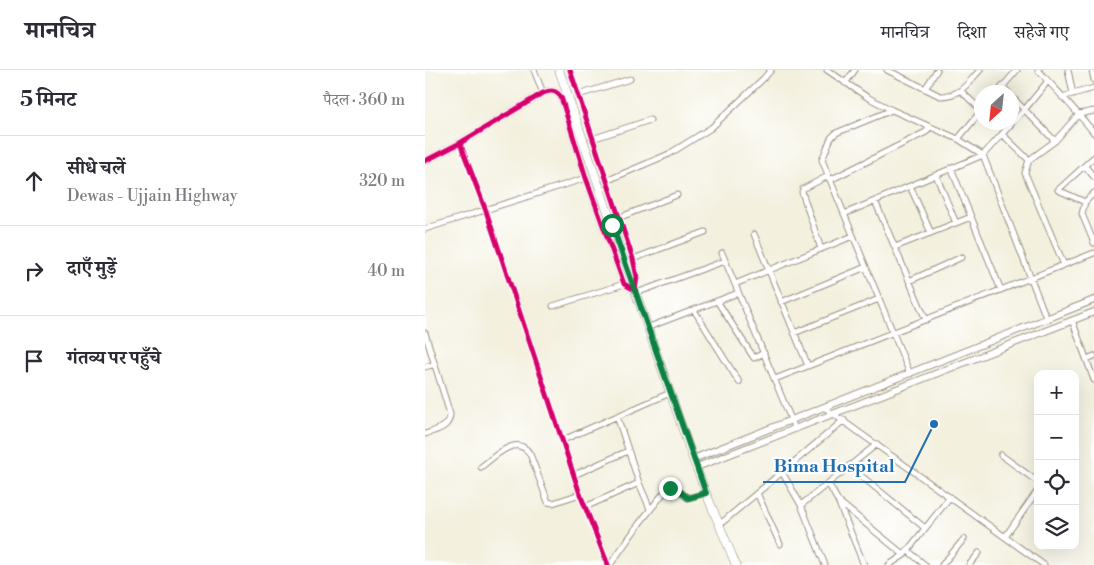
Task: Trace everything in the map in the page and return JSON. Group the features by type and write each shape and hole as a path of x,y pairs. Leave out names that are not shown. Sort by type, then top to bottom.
{"main road":[{"path":"559,70 693,459 736,565"}],"street":[{"path":"534,70 543,93"},
{"path":"570,70 633,259 637,277 635,291"},
{"path":"606,181 669,154 711,128 771,70"},
{"path":"827,70 845,83 892,110 958,139 983,155 1051,328"},
{"path":"845,83 855,70"},
{"path":"887,70 940,96 949,96 961,91 980,70"},
{"path":"925,89 937,70"},
{"path":"1004,85 1017,70"},
{"path":"1038,70 1094,133"},
{"path":"1068,70 1073,94"},
{"path":"1091,70 1094,80"},
{"path":"578,95 630,79"},
{"path":"844,214 983,155 1048,81"},
{"path":"1061,97 1094,88"},
{"path":"961,91 974,104"},
{"path":"425,160 460,143 543,93 557,92 561,97 586,178 624,284 635,291"},
{"path":"1019,103 1055,140"},
{"path":"892,110 836,133 831,138 822,160 914,382"},
{"path":"1065,265 1025,173 1029,160 1055,140 1079,114 1094,112"},
{"path":"592,140 650,120"},
{"path":"958,139 974,120"},
{"path":"821,249 802,192 803,190 926,132 930,127"},
{"path":"1002,134 1029,160"},
{"path":"460,143 486,210 580,494 609,565"},
{"path":"1085,202 1059,190 1094,157"},
{"path":"1085,166 1094,177"},
{"path":"951,168 1001,290"},
{"path":"936,175 956,223"},
{"path":"425,229 586,178"},
{"path":"910,186 931,233"},
{"path":"1094,193 1085,202 1082,214 1094,243"},
{"path":"618,218 677,195"},
{"path":"875,201 926,320"},
{"path":"895,247 971,217"},
{"path":"633,259 705,232"},
{"path":"754,234 808,366"},
{"path":"735,284 853,236"},
{"path":"722,253 795,429"},
{"path":"775,379 1094,253"},
{"path":"909,281 962,257"},
{"path":"635,291 725,261"},
{"path":"781,302 866,267"},
{"path":"553,306 624,284"},
{"path":"649,327 738,293"},
{"path":"794,333 879,299"},
{"path":"693,459 1094,300"},
{"path":"717,301 754,358 764,353"},
{"path":"695,310 739,382"},
{"path":"697,468 1094,312"},
{"path":"1072,320 1094,380"},
{"path":"425,333 450,414 450,420 444,427 425,434"},
{"path":"1087,359 1094,356"},
{"path":"425,367 435,364"},
{"path":"563,440 670,392"},
{"path":"825,408 1044,565"},
{"path":"617,416 639,483 650,509"},
{"path":"719,525 844,420"},
{"path":"801,505 877,444"},
{"path":"481,467 506,448 520,445 527,449 530,454 548,502 553,503 580,494"},
{"path":"574,475 628,451"},
{"path":"1001,455 1034,479"},
{"path":"849,466 925,528"},
{"path":"782,472 801,505 825,565"},
{"path":"585,507 639,483"},
{"path":"828,483 838,501 864,565"},
{"path":"609,565 666,490 676,488 688,498 706,493"},
{"path":"757,493 780,544"},
{"path":"1005,537 1034,496"},
{"path":"889,565 906,552 950,497"},
{"path":"838,501 925,565"},
{"path":"942,565 964,540"},
{"path":"969,565 979,553"}],"cycle path":[{"path":"425,161 460,143 543,93 551,91 557,93 561,97 586,178 624,284 635,290 637,277 633,259 570,70"},
{"path":"460,143 486,211 580,494 608,565"}],"place":[{"name":"Bima Hospital","path":"934,424"}],"route":[{"path":"612,225 706,493 688,498 676,488 670,488"}]}
